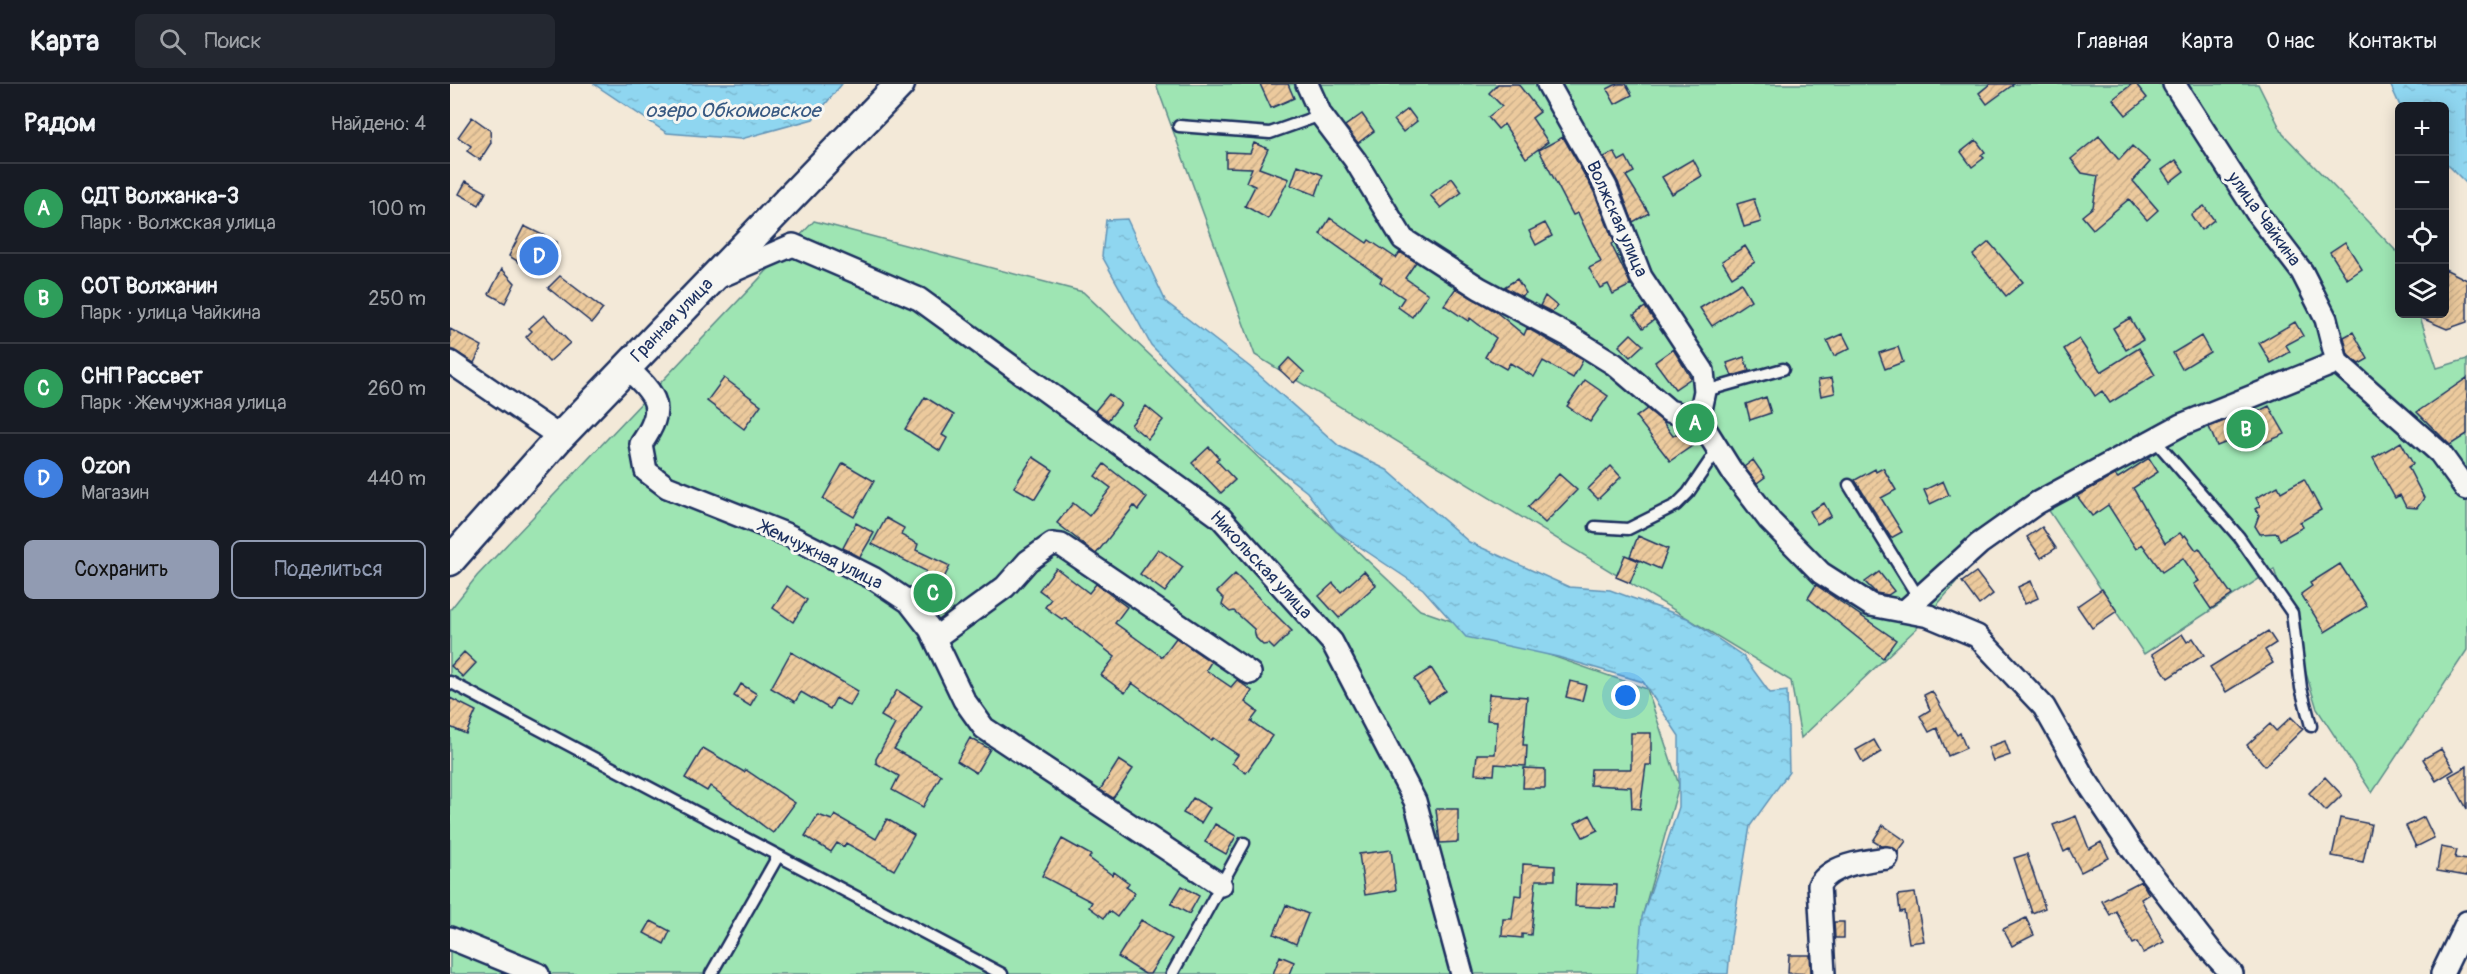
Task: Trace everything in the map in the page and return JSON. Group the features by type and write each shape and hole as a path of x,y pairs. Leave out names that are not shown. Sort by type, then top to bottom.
{"street":[{"name":"Гранная улица","path":"450,561 560,436 900,84"},
{"path":"1307,84 1321,115 1355,160 1403,238 1479,288 1569,336 1614,364 1669,411 1699,419 1770,521 1821,573 1871,605 1917,608 1977,636 2044,707 2083,776 2132,849 2211,951 2232,974"},
{"name":"Волжская улица","path":"1548,84 1606,187 1641,277 1703,371 1705,391 1699,419"},
{"name":"улица Чайкина","path":"2174,84 2257,213 2302,272 2326,319 2337,362"},
{"name":"Никольская улица","path":"710,280 793,246 919,299 1221,518 1332,642 1338,653 1415,801 1462,974"},
{"path":"450,362 560,436"},
{"path":"1917,608 1979,544 2037,503 2181,425 2337,362 2440,453 2466,489"},
{"name":"Жемчужная улица","path":"626,367 651,394 658,413 653,428 641,444 646,471 667,487 788,535 873,578 909,602 934,638 964,700 984,728 1221,885"},
{"path":"934,638 1005,586 1028,561 1052,544 1061,546 1250,673"},
{"path":"1824,974 1820,885 1832,873 1855,863 1887,858"},
{"path":"2442,974 2467,922"},
{"path":"450,938 538,974"}],"lane":[{"path":"1179,126 1270,134 1321,115"},
{"path":"1705,391 1783,369"},
{"path":"2154,439 2240,537 2292,613 2301,688 2311,726"},
{"path":"1595,527 1628,529 1676,505 1688,493 1718,449"},
{"path":"1849,485 1917,608"},
{"path":"450,682 1002,974"},
{"path":"1172,974 1244,843"},
{"path":"711,974 778,856"}],"green space":[{"path":"1156,84 2258,84 2283,134 2395,250 2395,318 2420,318 2437,368 2467,359 2467,650 2372,793 2317,709 2274,569 2144,654 2036,491 1917,628 1801,738 1791,681 1255,355"},
{"path":"814,221 1083,292 1420,610 1647,689 1679,785 1643,914 1638,974 450,974 450,610 477,576"}],"water":[{"name":"озеро Обкомовское","path":"594,84 842,84 813,119 741,139 667,133"},
{"path":"2390,84 2467,84 2467,184 2449,166 2449,102 2398,102"},
{"path":"1127,219 1166,302 1250,367 1339,446 1387,470 1469,542 1569,587 1610,590 1687,618 1743,656 1770,693 1787,691 1789,772 1750,826 1731,938 1728,974 1637,974 1642,917 1679,807 1679,736 1643,682 1558,657 1466,637 1423,589 1336,531 1307,492 1256,452 1151,345 1102,256 1106,220"}],"building":[{"path":"1260,84 1288,84 1294,98 1271,108"},
{"path":"1498,84 1518,84 1540,112 1532,118 1548,142 1526,158 1504,124 1498,129 1488,117 1502,106 1489,93"},
{"path":"1617,84 1626,84 1632,95 1615,104 1607,89"},
{"path":"1990,84 2014,84 1987,104 1979,93"},
{"path":"2132,84 2136,84 2147,98 2126,115 2113,99"},
{"path":"1408,109 1417,121 1403,132 1394,120"},
{"path":"1362,114 1374,131 1358,143 1345,126"},
{"path":"472,117 490,130 491,143 480,160 467,151 471,146 458,137"},
{"path":"2099,136 2119,160 2132,146 2150,162 2133,181 2158,210 2147,220 2129,199 2093,229 2082,216 2093,207 2098,176 2082,173 2071,159"},
{"path":"1563,137 1594,192 1614,242 1611,244 1631,285 1613,294 1608,284 1600,288 1589,268 1601,262 1578,213 1573,215 1539,150"},
{"path":"1976,140 1985,152 1981,155 1984,158 1972,167 1961,152"},
{"path":"1254,143 1268,149 1259,168 1289,179 1268,219 1245,206 1255,186 1246,182 1252,168 1226,167 1226,152 1250,153"},
{"path":"1614,152 1619,161 1626,157 1634,172 1626,176 1649,213 1633,222 1618,182 1604,157"},
{"path":"1693,159 1702,176 1672,194 1662,177"},
{"path":"2176,160 2184,171 2170,182 2162,170"},
{"path":"1298,165 1323,175 1316,195 1291,185"},
{"path":"1452,178 1462,192 1441,208 1430,195"},
{"path":"466,181 486,192 479,205 459,194"},
{"path":"1754,199 1761,222 1744,227 1737,204"},
{"path":"2204,206 2214,220 2201,230 2191,215"},
{"path":"1330,218 1367,243 1369,240 1396,258 1400,252 1416,262 1405,278 1428,294 1412,317 1398,307 1404,298 1380,282 1382,278 1320,234"},
{"path":"1545,223 1552,236 1536,245 1529,231"},
{"path":"524,226 557,242 540,275 509,256"},
{"path":"1989,242 2023,282 2006,296 1973,255"},
{"path":"2345,242 2362,269 2347,279 2330,252"},
{"path":"1745,246 1755,262 1732,277 1722,261"},
{"path":"502,269 515,283 505,303 489,294"},
{"path":"2449,271 2467,280 2467,322 2447,329 2421,318 2449,318"},
{"path":"560,276 603,309 592,323 548,288"},
{"path":"1517,279 1526,293 1521,296 1504,287"},
{"path":"1741,283 1751,300 1712,326 1700,308"},
{"path":"1456,288 1495,311 1524,335 1527,328 1583,360 1573,378 1543,361 1534,377 1510,363 1506,369 1485,357 1496,338 1470,318 1468,321 1444,305"},
{"path":"1545,296 1557,306 1552,312 1540,306"},
{"path":"1645,307 1654,320 1643,328 1634,315"},
{"path":"544,315 570,343 549,362 526,337 532,331 529,328"},
{"path":"2130,318 2143,340 2126,350 2113,328"},
{"path":"2295,322 2303,336 2286,345 2290,352 2271,363 2259,343"},
{"path":"450,329 482,346 474,363 450,349"},
{"path":"2353,332 2368,359 2359,364 2348,355 2344,337"},
{"path":"1631,334 1643,345 1630,357 1619,346"},
{"path":"1843,334 1850,348 1834,356 1827,341"},
{"path":"2201,336 2210,352 2182,369 2173,353"},
{"path":"2079,339 2101,372 2139,348 2155,375 2110,403 2102,391 2095,396 2064,349"},
{"path":"1898,347 1903,362 1885,369 1879,353"},
{"path":"1673,349 1691,378 1675,389 1655,362"},
{"path":"1744,357 1749,371 1732,376 1727,363"},
{"path":"1289,358 1304,372 1294,383 1279,369"},
{"path":"724,378 761,405 744,429 707,401"},
{"path":"1832,378 1835,393 1821,396 1818,380"},
{"path":"2467,378 2467,434 2450,445 2417,412"},
{"path":"1585,380 1608,396 1590,422 1567,406"},
{"path":"1109,394 1121,404 1108,420 1095,411"},
{"path":"925,397 954,415 942,435 947,438 940,451 905,429"},
{"path":"1766,397 1771,413 1750,420 1746,404"},
{"path":"1146,406 1163,420 1148,439 1131,425"},
{"path":"2269,406 2285,434 2253,448 2247,434 2217,446 2209,427 2247,412 2252,421 2257,419 2255,413"},
{"path":"1647,409 1662,421 1673,436 1681,431 1692,446 1670,461 1636,417"},
{"path":"2401,442 2413,464 2408,467 2424,498 2417,508 2406,507 2400,495 2395,498 2373,458"},
{"path":"1209,447 1219,458 1216,460 1235,480 1221,493 1192,463"},
{"path":"1033,457 1053,470 1035,499 1014,487"},
{"path":"2149,458 2158,472 2133,488 2165,543 2180,533 2183,537 2185,535 2196,550 2199,548 2232,595 2211,609 2194,584 2199,581 2183,558 2162,572 2142,544 2136,549 2108,505 2092,516 2077,496 2115,475 2118,478"},
{"path":"1753,460 1765,477 1757,483 1744,467"},
{"path":"843,463 874,481 854,517 823,499"},
{"path":"1104,464 1147,498 1138,510 1134,506 1096,554 1057,523 1073,503 1089,516 1111,488 1095,476"},
{"path":"1611,466 1621,477 1598,499 1588,489"},
{"path":"1883,468 1896,490 1881,498 1902,532 1891,538 1855,480 1875,469 1876,472"},
{"path":"1559,474 1577,490 1545,523 1528,507"},
{"path":"2304,479 2321,510 2300,522 2303,527 2280,540 2277,533 2260,534 2255,526 2259,515 2255,509 2260,506 2256,498 2278,486 2281,492"},
{"path":"1943,481 1949,495 1930,504 1924,490"},
{"path":"1824,503 1831,516 1817,524 1810,511"},
{"path":"886,518 904,528 901,535 918,544 916,550 950,566 935,595 918,587 926,571 872,544"},
{"path":"856,523 874,533 860,557 843,548"},
{"path":"2042,527 2056,548 2041,558 2027,537"},
{"path":"1638,536 1668,549 1660,569 1630,556"},
{"path":"1158,549 1183,567 1165,592 1140,574"},
{"path":"1625,555 1639,561 1630,583 1616,577"},
{"path":"2340,564 2367,606 2325,632 2301,594 2312,586 2310,583"},
{"path":"1056,568 1089,593 1096,584 1127,607 1115,623 1162,657 1176,638 1211,662 1206,670 1231,687 1237,680 1252,691 1245,702 1258,712 1251,721 1272,736 1246,773 1232,763 1238,755 1213,738 1211,740 1132,683 1125,693 1101,675 1115,657 1065,618 1063,620 1045,607 1051,599 1039,590"},
{"path":"1364,571 1376,585 1339,618 1319,596 1333,583 1341,592"},
{"path":"1879,572 1894,591 1888,595 1876,593 1865,582"},
{"path":"1976,572 1993,594 1979,605 1962,582"},
{"path":"1235,574 1292,631 1274,649 1269,644 1263,645 1256,638 1254,629 1234,611 1230,612 1222,605 1224,599 1217,592"},
{"path":"2031,581 2038,598 2025,604 2018,587"},
{"path":"1816,585 1896,640 1883,658 1808,598"},
{"path":"787,586 807,600 793,622 773,608"},
{"path":"2102,589 2117,611 2092,628 2077,606"},
{"path":"2268,631 2276,643 2265,650 2273,663 2226,692 2210,667"},
{"path":"2182,634 2187,642 2193,638 2204,655 2168,678 2152,654"},
{"path":"464,652 476,663 463,677 451,666"},
{"path":"791,652 858,691 850,706 836,698 830,709 801,692 795,702 771,688"},
{"path":"1431,668 1446,691 1429,702 1414,679"},
{"path":"1570,681 1586,685 1582,701 1566,697"},
{"path":"741,684 757,694 750,706 734,696"},
{"path":"897,690 922,706 894,749 941,775 923,807 892,790 899,776 876,763 895,724 881,716"},
{"path":"1932,691 1957,735 1960,733 1966,748 1948,756 1937,728 1929,732 1920,716 1930,710 1924,695"},
{"path":"1489,694 1527,697 1523,745 1527,745 1526,766 1495,764 1494,775 1475,774 1477,754 1495,754 1497,721 1487,720"},
{"path":"450,698 476,711 466,734 450,727"},
{"path":"2291,717 2303,729 2265,766 2247,745 2270,724 2276,731"},
{"path":"1631,733 1651,733 1651,765 1646,765 1640,809 1632,808 1631,787 1590,785 1591,769 1631,769"},
{"path":"970,738 990,749 976,773 957,761"},
{"path":"1874,740 1881,752 1863,763 1856,750"},
{"path":"2005,741 2010,755 1993,761 1988,747"},
{"path":"703,748 744,772 746,770 795,803 773,833 710,786 707,791 685,778"},
{"path":"2441,749 2454,770 2436,781 2423,759"},
{"path":"1119,760 1133,769 1113,798 1100,790"},
{"path":"2467,766 2467,809 2449,776"},
{"path":"1524,768 1545,769 1545,788 1523,788"},
{"path":"2325,777 2342,795 2326,811 2309,793"},
{"path":"1193,798 1210,808 1201,823 1183,813"},
{"path":"1436,809 1458,809 1458,842 1440,843"},
{"path":"818,815 832,820 835,815 876,839 887,819 914,835 894,870 846,843 844,847 837,843 831,852 805,836"},
{"path":"1590,815 1598,830 1583,837 1575,823"},
{"path":"2076,816 2089,849 2101,842 2109,858 2081,872 2069,849 2064,852 2053,825"},
{"path":"2424,817 2434,838 2416,847 2406,826"},
{"path":"2340,818 2371,824 2363,862 2332,856"},
{"path":"1215,824 1236,836 1226,854 1205,842"},
{"path":"1883,825 1906,841 1898,852 1892,847 1881,846 1873,841"},
{"path":"1062,839 1091,855 1089,858 1112,875 1114,872 1129,883 1126,887 1135,893 1117,917 1109,911 1104,918 1089,907 1092,902 1042,876"},
{"path":"2441,847 2457,850 2455,858 2467,860 2467,876 2437,871"},
{"path":"1391,850 1396,890 1365,895 1359,854"},
{"path":"2027,854 2045,908 2032,913 2014,858"},
{"path":"1523,864 1555,866 1555,880 1536,880 1531,935 1522,934 1522,938 1502,936 1503,919 1512,919 1515,895 1522,896"},
{"path":"2141,881 2149,894 2141,899 2164,942 2143,953 2137,942 2133,944 2116,911 2110,915 2102,901"},
{"path":"1576,884 1617,885 1616,908 1575,906"},
{"path":"1182,886 1199,896 1189,914 1171,904"},
{"path":"1915,893 1924,941 1909,943 1904,911 1900,912 1898,895"},
{"path":"1286,905 1308,914 1296,944 1274,934"},
{"path":"2026,918 2034,935 2012,946 2003,929"},
{"path":"1141,920 1172,939 1150,974 1145,974 1118,957"},
{"path":"651,921 670,931 664,944 644,933"},
{"path":"1834,922 1844,922 1844,938 1835,938"},
{"path":"1789,955 1810,955 1811,974 1788,973"},
{"path":"1280,956 1294,962 1289,974 1273,974"}],"place":[{"name":"Ozon","path":"539,256"},
{"name":"СДТ Волжанка-3","path":"1695,423"},
{"name":"СОТ Волжанин","path":"2246,429"},
{"name":"СНП Рассвет","path":"933,593"}]}
